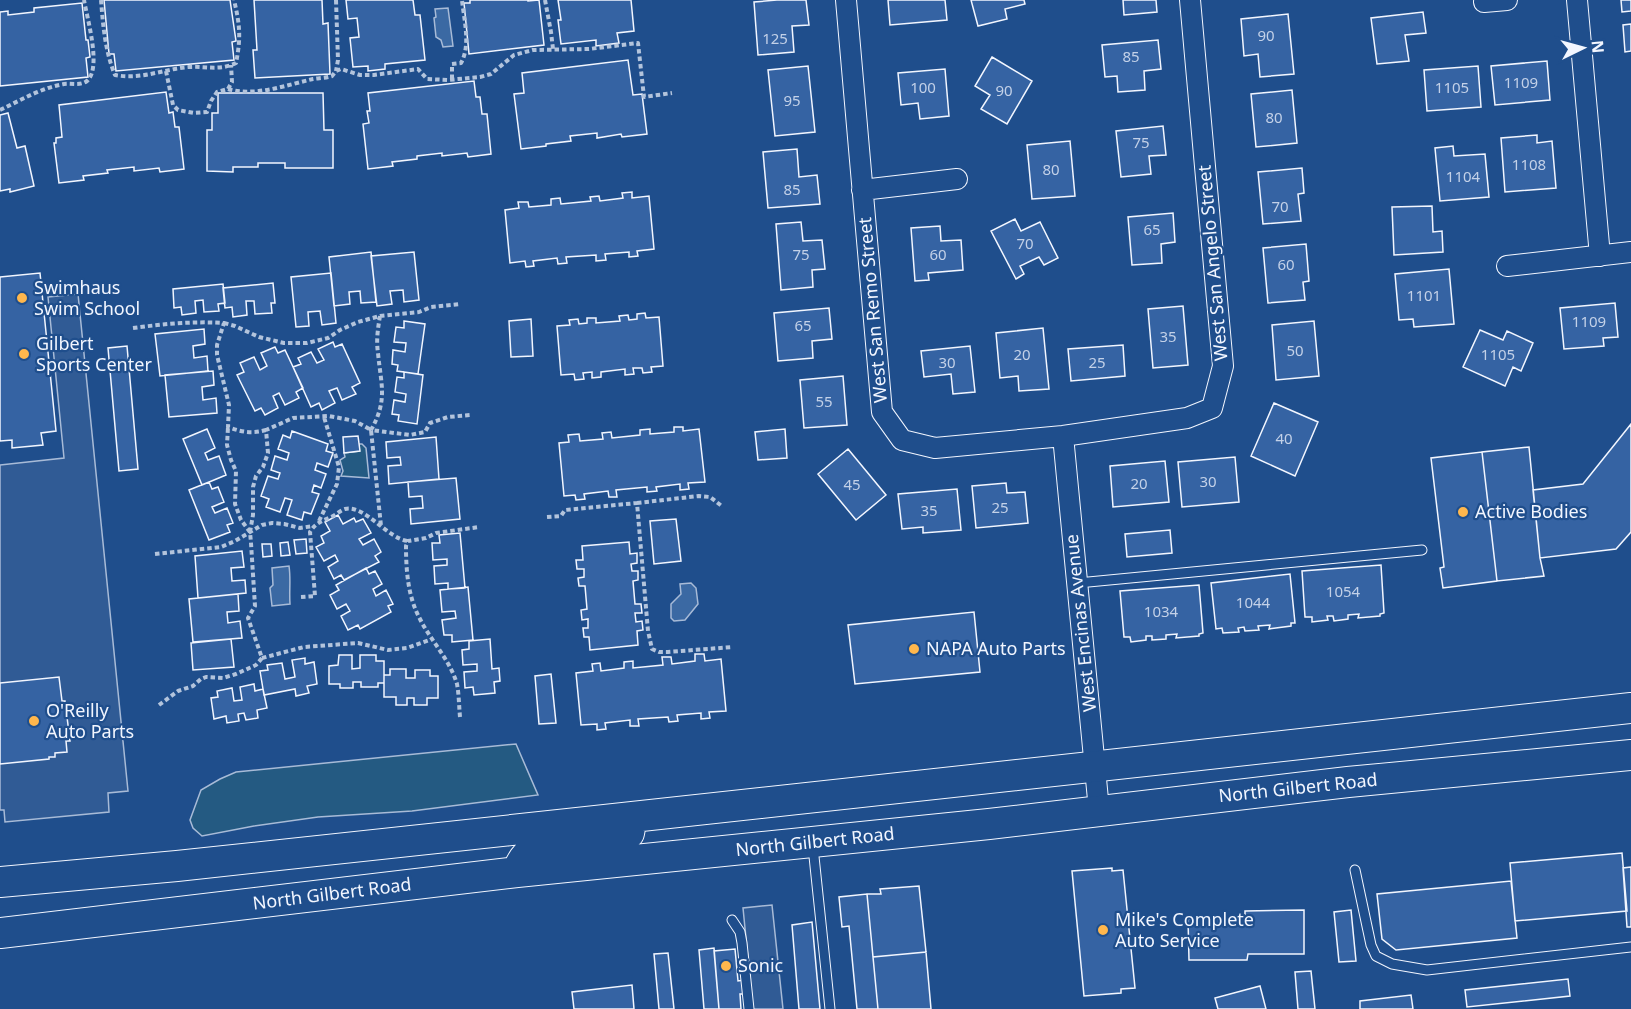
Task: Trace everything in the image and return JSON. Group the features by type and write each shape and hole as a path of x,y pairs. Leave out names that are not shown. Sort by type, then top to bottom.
{"main road":[{"path":"0,882 633,817 1631,708"},
{"path":"1343,740 1348,782"},
{"name":"North Gilbert Road","path":"0,933 517,872 988,824 1348,782 1631,754"},
{"path":"517,872 527,854 540,847 621,838 629,833 633,817"}],"street":[{"name":"West San Remo Street","path":"846,0 882,412 902,440 935,448 1063,436"},
{"name":"West San Angelo Street","path":"1063,436 1188,418 1212,408 1223,366 1190,0"},
{"path":"1484,2 1507,0"},
{"path":"1577,0 1600,256"},
{"path":"862,190 957,179"},
{"path":"1508,266 1631,252"},
{"name":"West Encinas Avenue","path":"1063,436 1099,810"}],"lane":[{"path":"1078,583 1422,550"},
{"path":"812,842 830,1009"},
{"path":"1355,870 1371,945 1376,956 1392,964 1427,970 1631,947"},
{"path":"732,920 740,932 749,1009"}],"path":[{"path":"0,110 24,97 65,84 86,82 93,66 93,48 84,0"},
{"path":"101,0 107,50 115,75 123,77 191,67 206,66 217,69 236,63 240,35 234,0"},
{"path":"166,71 174,105 178,110 194,113 207,112 217,92 228,89 236,91 276,88 332,76 336,71 338,60 336,0"},
{"path":"452,79 452,64 461,63 467,47 462,0"},
{"path":"545,0 553,49"},
{"path":"336,71 341,69 354,74 374,75 418,69 427,79 480,77 491,74 514,55 533,50 638,44 644,97 672,93"},
{"path":"228,89 232,82 231,65"},
{"path":"133,328 161,324 224,323 259,337 284,343 307,343 328,339 349,326 380,316 419,312 431,307 460,304"},
{"path":"380,316 377,352 383,398 370,430 381,526"},
{"path":"224,323 217,345 217,355 229,405 227,445 236,471 236,504 241,520 250,532"},
{"path":"228,427 242,432 256,433 293,418 328,416 355,421 370,430 410,435 425,432 430,423 448,417 470,415"},
{"path":"301,597 315,596 310,532 319,521 337,484 339,467 324,417"},
{"path":"262,658 248,618 255,606 250,532 253,515 253,486 268,453 266,430"},
{"path":"547,517 561,516 565,510 699,496 710,497 723,507"},
{"path":"637,503 648,631 652,650 668,652 733,647"},
{"path":"319,521 347,508 361,513 401,541 408,542 426,538 435,533 479,527"},
{"path":"155,554 221,547 262,525 272,523 300,528 314,526"},
{"path":"408,542 406,546 407,580 419,618 446,659 456,682 460,717"},
{"path":"159,705 178,691 193,686 206,677 223,678 236,674 256,665 262,658 304,646 358,643 388,650 407,648 432,639"}],"shaded area":[{"path":"448,8 453,46 443,47 441,40 436,37 435,9"},
{"path":"78,294 128,791 108,793 109,812 5,822 4,810 0,810 0,465 64,458 48,297"},
{"path":"359,444 366,448 369,478 341,476 343,471 340,460 345,457 344,453 359,451"},
{"path":"289,566 290,604 272,606 270,588 273,585 272,568"},
{"path":"691,583 696,588 698,604 685,620 674,621 671,618 671,604 681,594 680,584"},
{"path":"516,744 538,795 412,811 318,817 202,836 193,828 190,820 201,790 236,772"},
{"path":"772,905 783,1009 753,1009 743,908"}],"building":[{"path":"104,0 230,0 236,41 232,42 234,60 116,71 114,54 109,54"},
{"path":"254,0 322,0 323,24 328,23 330,74 255,78 253,50 257,50"},
{"path":"346,0 413,0 415,15 420,15 425,60 385,64 385,69 368,71 368,66 353,67 350,38 359,37 357,18 348,19"},
{"path":"470,0 539,0 544,45 469,54 464,3 470,3"},
{"path":"558,0 631,0 634,31 617,33 619,43 596,46 596,40 561,44"},
{"path":"806,0 809,25 792,26 794,52 758,55 754,2"},
{"path":"888,0 945,0 947,20 890,25"},
{"path":"971,0 1024,0 1025,4 1005,9 1007,19 978,26"},
{"path":"1123,0 1156,0 1157,12 1124,15"},
{"path":"1621,0 1631,0 1631,11 1622,12"},
{"path":"82,3 90,57 86,58 88,77 0,86 0,12 8,11 8,15 34,12 34,8"},
{"path":"1423,12 1426,33 1405,35 1409,61 1377,64 1371,18"},
{"path":"1288,14 1294,74 1260,77 1258,54 1244,56 1241,19"},
{"path":"1631,24 1631,51 1625,52 1623,25"},
{"path":"1158,40 1161,69 1144,71 1145,90 1118,92 1117,76 1105,77 1102,45"},
{"path":"992,57 1032,81 1007,124 981,109 990,95 975,86"},
{"path":"628,60 633,95 642,94 647,134 622,137 621,134 597,138 597,133 570,136 571,141 521,149 514,94 524,93 522,73"},
{"path":"1547,61 1550,100 1495,105 1491,66"},
{"path":"808,66 815,132 775,136 768,70"},
{"path":"1478,66 1481,107 1427,111 1424,70"},
{"path":"945,69 949,116 920,119 918,103 901,105 898,73"},
{"path":"474,81 476,97 480,97 482,114 487,114 491,154 468,157 467,153 417,156 417,159 392,162 393,166 368,169 363,124 369,123 368,93"},
{"path":"1292,90 1297,143 1256,147 1251,94"},
{"path":"166,92 169,113 173,112 175,127 179,127 184,169 160,172 159,168 134,171 134,167 107,170 108,173 83,176 84,180 59,183 54,143 56,143 56,138 62,137 59,105"},
{"path":"218,93 323,93 324,130 333,130 333,168 285,168 285,163 258,163 258,167 233,167 233,172 207,171 207,130 212,130 212,113 218,113"},
{"path":"8,113 17,148 25,146 34,186 10,192 10,189 0,191 0,115"},
{"path":"1163,126 1166,155 1149,156 1151,174 1121,177 1116,131"},
{"path":"1537,135 1537,143 1552,141 1556,188 1505,192 1501,138"},
{"path":"1070,141 1075,196 1032,199 1027,145"},
{"path":"1453,146 1454,156 1485,154 1489,197 1440,201 1435,148"},
{"path":"797,149 799,177 817,175 820,204 768,208 763,152"},
{"path":"1302,168 1304,193 1298,194 1301,221 1263,224 1258,172"},
{"path":"632,192 632,198 649,196 654,249 637,251 638,256 629,257 629,252 605,254 606,260 596,261 596,255 566,257 567,263 558,264 557,258 533,261 534,266 526,267 525,261 510,263 505,210 519,208 518,202 528,202 529,207 551,205 551,199 560,198 561,204 591,201 590,197 599,196 600,201 623,198 622,193"},
{"path":"1432,206 1433,232 1442,231 1443,252 1394,255 1392,207"},
{"path":"1173,213 1175,242 1161,244 1162,263 1132,265 1128,217"},
{"path":"1015,219 1021,231 1040,222 1058,258 1044,265 1039,257 1020,266 1024,274 1016,279 991,231"},
{"path":"801,222 803,241 822,240 825,269 812,270 813,287 781,290 776,224"},
{"path":"940,226 941,241 961,240 963,270 928,273 929,280 915,281 911,228"},
{"path":"1306,244 1309,281 1303,282 1305,300 1268,303 1263,248"},
{"path":"371,252 376,302 361,303 360,291 349,292 350,304 334,306 329,257"},
{"path":"414,252 419,300 404,302 403,290 390,291 392,304 377,306 371,256"},
{"path":"1449,269 1454,324 1414,327 1413,319 1399,320 1395,274"},
{"name":"Gilbert Sports Center","path":"40,273 56,431 41,433 43,445 12,448 12,440 0,441 0,277"},
{"path":"331,273 336,323 322,325 320,311 308,312 309,326 296,327 291,277"},
{"path":"273,283 275,303 271,303 272,313 255,314 254,301 246,301 247,315 233,317 232,307 225,308 223,288"},
{"path":"223,284 225,303 218,304 219,311 204,312 203,300 195,301 196,313 182,315 181,307 174,308 173,289"},
{"path":"1615,303 1618,337 1603,338 1604,346 1564,349 1560,308"},
{"path":"1183,306 1188,365 1153,368 1148,309"},
{"path":"829,308 832,339 812,341 813,358 778,361 774,313"},
{"path":"645,313 646,318 659,317 663,366 651,367 652,372 643,373 642,368 633,368 634,374 625,375 625,369 601,372 601,377 592,378 592,372 583,373 584,379 575,380 574,374 561,375 557,326 570,325 569,320 578,319 579,324 587,323 587,318 596,318 596,323 620,321 619,316 628,315 629,320 637,319 637,314"},
{"path":"531,319 533,356 511,357 509,321"},
{"path":"404,321 425,324 418,374 397,371 398,365 392,364 393,350 405,352 406,343 394,342 396,327 404,328"},
{"path":"1314,321 1319,376 1276,380 1272,325"},
{"path":"1043,328 1049,389 1019,391 1018,376 1000,378 996,333"},
{"path":"204,329 205,344 193,346 194,358 207,356 208,371 160,376 155,334"},
{"path":"1480,330 1503,340 1507,331 1533,343 1521,371 1513,367 1505,386 1463,367"},
{"path":"333,342 335,347 342,344 360,383 352,387 356,394 342,400 337,388 329,391 335,403 322,410 319,403 311,407 293,367 301,364 298,358 311,352 317,363 324,360 318,349"},
{"path":"1123,345 1125,376 1071,381 1068,349"},
{"path":"127,346 138,469 119,471 108,348"},
{"path":"970,346 975,392 953,394 951,374 924,377 921,351"},
{"path":"275,347 278,353 285,350 303,388 296,392 299,398 285,405 279,393 273,396 278,408 265,415 261,408 255,411 237,375 244,372 240,363 254,357 260,370 267,366 261,353"},
{"path":"213,371 214,385 202,387 203,400 216,398 217,413 169,417 165,375"},
{"path":"404,372 423,375 417,424 398,421 399,415 392,414 394,400 405,402 406,394 395,392 397,377 404,378"},
{"path":"843,376 847,425 804,428 800,380"},
{"path":"1274,403 1318,422 1295,476 1251,456"},
{"path":"1631,424 1631,532 1616,549 1540,558 1533,490 1583,484"},
{"path":"674,427 683,427 683,431 699,429 705,482 688,483 689,489 680,490 680,484 656,487 657,491 647,492 647,487 616,490 617,497 609,497 608,491 584,494 585,499 576,500 575,495 564,496 559,443 569,442 568,435 579,434 580,441 603,439 602,433 611,432 612,438 640,435 640,430 650,429 650,434 674,432"},
{"path":"207,429 215,448 205,453 208,460 219,456 226,475 202,485 183,439"},
{"path":"785,429 787,458 758,460 755,432"},
{"path":"292,431 328,444 326,451 333,453 328,467 317,463 315,470 326,474 321,488 314,485 312,492 319,494 311,514 304,512 302,520 287,515 292,500 285,498 280,512 266,507 269,499 261,496 268,476 278,479 280,473 271,470 275,456 287,460 289,453 278,449 283,435 290,438"},
{"path":"358,436 360,451 344,453 343,437"},
{"path":"436,437 439,479 389,484 388,466 401,465 400,457 387,458 386,442"},
{"path":"1529,447 1540,558 1544,576 1497,581 1482,452"},
{"path":"848,449 886,495 856,520 818,474"},
{"name":"Active Bodies","path":"1482,452 1497,581 1443,588 1440,568 1444,567 1431,458"},
{"path":"1235,457 1239,502 1182,507 1178,462"},
{"path":"1165,461 1169,502 1113,507 1110,466"},
{"path":"456,478 460,519 411,524 410,509 423,508 422,496 409,497 408,482"},
{"path":"209,482 212,489 218,487 224,502 212,507 215,513 227,508 233,523 227,525 230,532 209,540 189,490"},
{"path":"1006,483 1007,493 1025,492 1028,523 976,528 972,486"},
{"path":"957,489 961,530 923,533 923,527 902,529 898,494"},
{"path":"338,515 343,524 354,518 356,522 363,519 371,533 359,539 363,545 374,539 381,552 375,556 379,562 344,580 341,575 334,579 328,567 338,561 335,555 324,561 316,547 324,543 321,536 330,531 325,522"},
{"path":"676,519 681,561 654,564 650,521"},
{"path":"1170,530 1172,553 1127,557 1125,534"},
{"path":"460,533 465,588 448,589 448,583 435,584 434,566 447,565 447,559 433,560 432,543 440,543 439,535"},
{"path":"306,539 307,553 296,554 294,540"},
{"path":"288,542 290,555 281,556 280,543"},
{"path":"629,542 630,554 637,553 637,563 631,564 632,571 638,571 638,580 633,581 635,604 641,604 642,613 635,613 636,622 642,621 643,630 637,631 638,645 590,650 589,637 584,637 583,628 588,628 588,619 582,620 581,610 587,609 585,586 579,586 578,578 584,577 584,569 577,569 576,560 583,560 582,546"},
{"path":"262,544 271,544 272,556 263,557"},
{"path":"242,551 244,567 231,568 232,581 245,580 246,593 198,598 195,556"},
{"path":"1381,565 1384,613 1380,616 1358,618 1359,614 1348,615 1348,619 1334,621 1333,616 1327,616 1328,620 1312,622 1312,617 1305,617 1302,571"},
{"path":"366,568 369,574 375,571 382,584 373,589 376,596 386,590 393,604 388,606 391,612 360,629 358,625 348,630 341,616 350,611 346,604 337,609 330,595 339,590 336,585"},
{"path":"1290,574 1295,623 1291,623 1291,626 1269,629 1270,625 1258,626 1259,630 1245,631 1244,627 1238,628 1239,632 1223,633 1222,628 1216,629 1211,583"},
{"path":"1199,585 1203,633 1199,636 1176,638 1177,634 1166,635 1166,639 1152,640 1152,636 1146,636 1146,640 1131,642 1130,637 1124,637 1120,591"},
{"path":"468,587 473,640 452,642 452,635 444,635 442,620 456,618 455,611 442,612 440,590"},
{"path":"238,594 239,611 227,612 228,623 240,621 242,638 193,642 189,599"},
{"name":"NAPA Auto Parts","path":"974,612 980,672 855,684 848,625"},
{"path":"231,639 234,667 193,670 191,643"},
{"path":"490,639 492,669 499,668 500,681 494,682 495,693 474,695 473,687 465,688 464,672 477,671 477,664 463,665 462,650 469,649 469,641"},
{"path":"695,654 704,654 705,661 721,659 726,711 709,712 710,718 701,719 701,713 677,715 678,721 669,722 668,717 638,719 639,726 630,726 630,720 605,723 606,729 597,730 597,724 581,725 576,673 593,671 592,664 600,663 601,671 624,668 624,662 633,661 633,668 663,665 662,657 671,657 672,664 695,661"},
{"path":"339,655 352,655 352,669 360,668 360,655 376,655 376,661 384,661 384,683 378,683 378,687 361,687 361,682 353,682 353,688 340,688 340,684 329,684 329,666 338,665"},
{"path":"305,658 305,664 314,662 317,684 307,686 309,693 296,696 295,689 264,695 260,671 268,670 267,665 282,663 285,679 295,677 292,660"},
{"path":"390,669 406,669 406,678 415,678 415,670 430,670 430,676 438,676 438,698 427,698 427,705 414,705 414,698 407,698 407,705 396,705 396,697 384,697 384,675 390,675"},
{"path":"551,674 556,723 539,724 535,676"},
{"name":"O'Reilly Auto Parts","path":"59,677 62,701 65,701 70,741 66,741 67,752 55,753 55,757 49,757 49,759 0,764 0,683"},
{"path":"254,684 255,691 263,689 267,708 257,710 258,718 246,720 244,713 238,714 239,721 227,723 226,716 214,719 211,698 218,697 217,691 232,688 234,701 242,700 240,687"},
{"path":"1622,853 1627,911 1515,921 1510,863"},
{"path":"1631,867 1631,927 1627,927 1623,868"},
{"name":"Mike's Complete Auto Service","path":"1112,868 1112,871 1123,870 1135,988 1121,989 1121,993 1084,996 1072,871"},
{"path":"1511,881 1517,938 1396,950 1382,939 1377,894"},
{"path":"919,886 926,952 873,957 867,894 881,894 880,889"},
{"path":"867,894 878,1009 857,1009 849,926 842,927 839,897"},
{"path":"1304,910 1304,954 1248,954 1247,960 1189,960 1188,919 1245,918 1245,911"},
{"path":"1351,910 1356,961 1339,962 1334,912"},
{"path":"812,922 820,1009 799,1009 792,925"},
{"path":"714,948 719,1009 704,1009 699,950"},
{"name":"Sonic","path":"735,949 738,981 744,980 745,994 740,994 741,1009 719,1009 714,951"},
{"path":"926,952 931,1009 878,1009 873,957"},
{"path":"668,953 674,1009 659,1009 654,954"},
{"path":"1311,971 1315,1009 1298,1009 1295,972"},
{"path":"1568,979 1570,996 1467,1007 1465,990"},
{"path":"632,985 634,1009 574,1009 572,992"},
{"path":"1260,986 1266,1009 1218,1009 1215,998"},
{"path":"1411,995 1413,1009 1360,1009 1360,1001"}],"place":[{"name":"Swimhaus Swim School","path":"22,298"},
{"name":"Gilbert Sports Center","path":"24,354"},
{"name":"Active Bodies","path":"1463,512"},
{"name":"NAPA Auto Parts","path":"914,649"},
{"name":"O'Reilly Auto Parts","path":"34,721"},
{"name":"Mike's Complete Auto Service","path":"1103,930"},
{"name":"Sonic","path":"726,966"}]}
